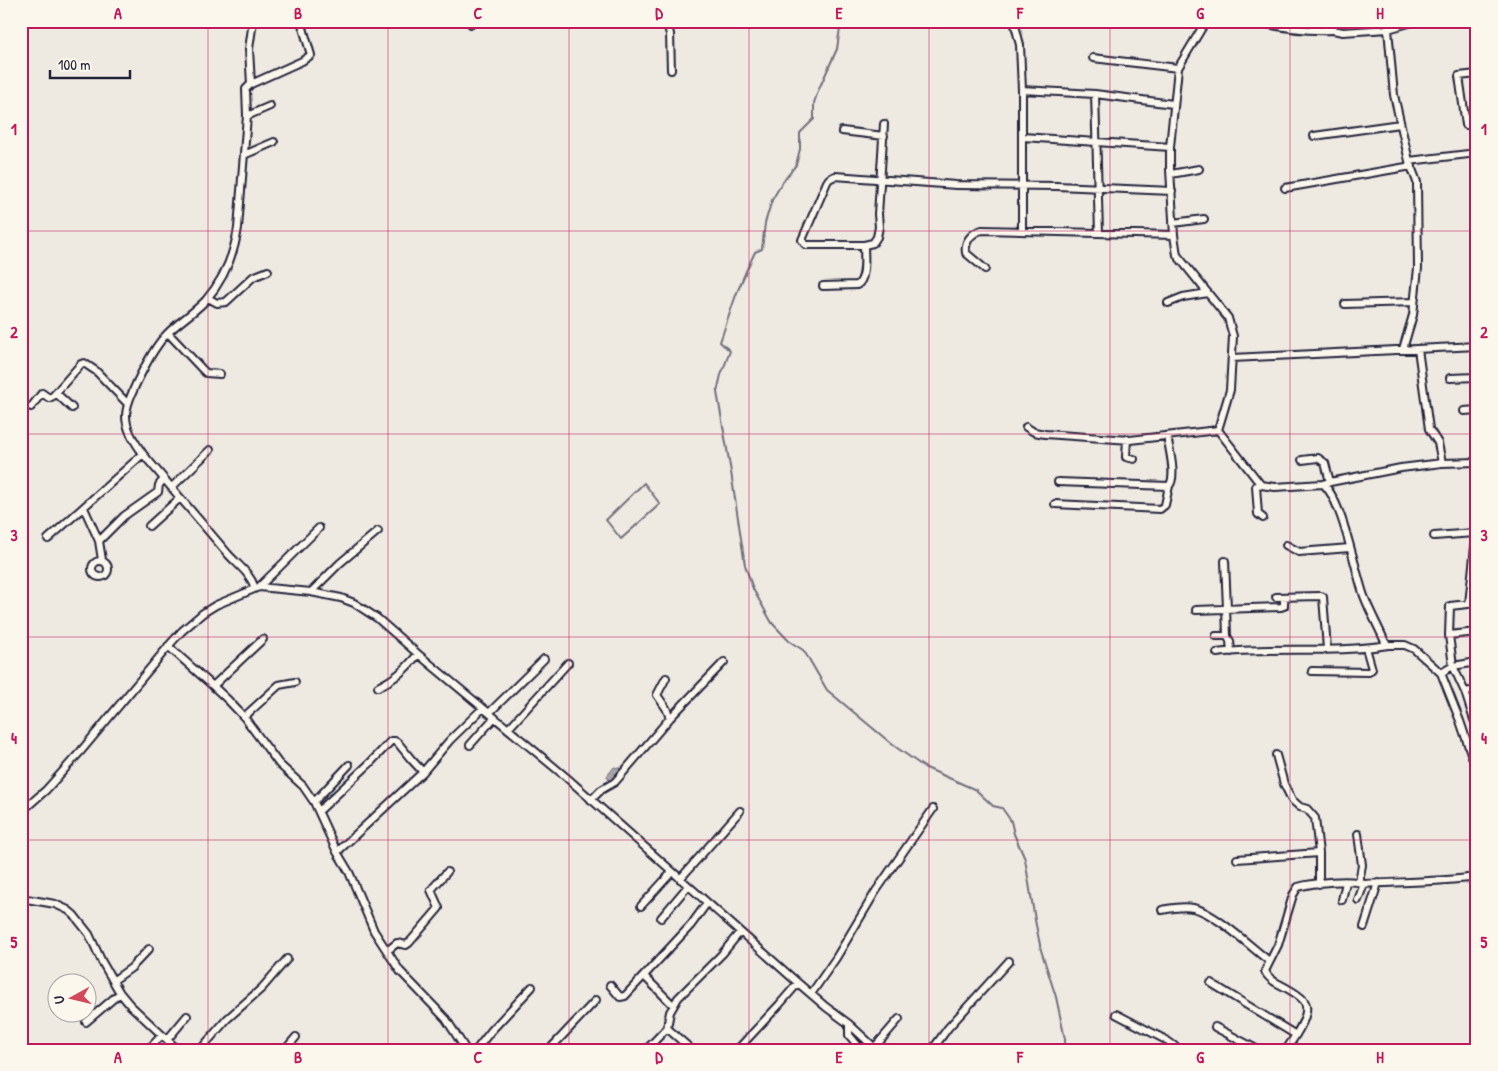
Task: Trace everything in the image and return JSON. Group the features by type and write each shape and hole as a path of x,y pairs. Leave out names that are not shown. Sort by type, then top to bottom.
{"street":[{"path":"251,84 249,49 253,21"},
{"path":"257,588 246,570 236,562 143,454 128,430 126,416 128,404 146,363 158,344 208,298 223,276 230,261 236,240 244,154 247,116 246,89 251,84 311,55 301,21"},
{"path":"666,21 670,34 671,70"},
{"path":"1014,21 1020,45 1022,90 1022,231"},
{"path":"1206,21 1178,68 1170,147 1175,249 1180,259 1228,318 1233,336 1230,390 1218,430"},
{"path":"1255,21 1281,28 1343,32 1388,29 1416,21"},
{"path":"1320,21 1333,30"},
{"path":"1388,29 1394,95 1410,164 1417,182 1418,268 1413,315 1403,349"},
{"path":"1093,58 1178,68"},
{"path":"1477,74 1459,76 1466,125 1477,123"},
{"path":"1022,90 1095,94 1173,104"},
{"path":"1095,94 1099,233"},
{"path":"247,116 270,106"},
{"path":"884,124 884,136 880,179 878,214 878,232 873,244 804,244 802,240 829,179 832,177 839,176 880,179 956,185 1022,185 1172,191"},
{"path":"1314,136 1400,124"},
{"path":"842,131 884,136"},
{"path":"1023,138 1170,147"},
{"path":"244,154 274,142"},
{"path":"1285,188 1477,153"},
{"path":"1171,174 1199,169"},
{"path":"1173,223 1204,219"},
{"path":"985,269 965,250 965,245 975,232 982,230 1174,235"},
{"path":"823,286 857,285 860,283 864,269 864,245"},
{"path":"208,298 217,303 226,302 254,276 268,271"},
{"path":"1168,303 1208,293"},
{"path":"1345,304 1414,302"},
{"path":"168,333 206,373 220,374"},
{"path":"1232,358 1477,346"},
{"path":"1418,349 1429,429 1438,443 1442,463"},
{"path":"31,407 42,394 49,398 56,393 81,364 84,363 96,370 128,404"},
{"path":"1450,378 1477,377"},
{"path":"56,393 72,408"},
{"path":"1464,411 1477,410"},
{"path":"1026,427 1034,432 1045,434 1127,440 1218,430"},
{"path":"1218,430 1259,483 1276,488 1327,483 1401,468 1442,463 1477,462"},
{"path":"1055,504 1160,509 1166,505 1169,486 1172,481 1167,436"},
{"path":"1127,440 1126,457 1134,459"},
{"path":"172,487 210,450"},
{"path":"48,539 84,508 88,501 143,454"},
{"path":"1302,460 1318,458 1325,463 1327,488 1338,504 1365,598 1388,645"},
{"path":"99,541 124,516 158,492 159,485 164,480"},
{"path":"1058,482 1169,486"},
{"path":"1259,483 1256,486 1258,514 1263,518"},
{"path":"149,526 180,498"},
{"path":"84,508 99,541 102,560"},
{"path":"21,812 46,790 81,751 182,631 203,613 216,605 257,588 319,528"},
{"path":"311,592 346,558 378,531"},
{"path":"1434,536 1474,533 1477,558"},
{"path":"1286,545 1299,552 1350,548"},
{"path":"1469,604 1475,546"},
{"path":"1225,561 1227,636 1230,641 1231,652"},
{"path":"257,588 311,592 341,598 366,610 566,777 798,983 849,1024 876,1049 899,1018"},
{"path":"1276,597 1323,597 1328,649"},
{"path":"1196,610 1281,607 1284,606 1284,597"},
{"path":"1477,603 1450,606 1453,666 1465,692 1474,720 1477,720"},
{"path":"1450,635 1477,632"},
{"path":"1216,636 1227,636"},
{"path":"214,686 263,638"},
{"path":"1217,653 1366,648 1388,645 1405,645 1414,649 1440,673 1477,771"},
{"path":"168,646 214,686 244,717 272,755 298,780 314,802 337,852 349,872 374,931 386,951 400,971 446,1019 466,1050"},
{"path":"1312,670 1369,672 1372,669 1366,648"},
{"path":"378,687 393,680 418,654"},
{"path":"337,852 423,772 450,740 486,711 544,659"},
{"path":"590,800 601,790 615,782 670,718 724,662"},
{"path":"1440,673 1453,666 1477,662"},
{"path":"508,729 568,664"},
{"path":"666,678 657,695 670,718"},
{"path":"244,717 279,685 295,682"},
{"path":"1465,692 1477,690"},
{"path":"470,745 494,718"},
{"path":"318,811 391,741 398,742 423,772"},
{"path":"1276,755 1284,784 1292,800 1300,807 1307,809 1315,818 1319,853 1319,884"},
{"path":"314,802 349,765"},
{"path":"811,994 836,958 876,891 933,809"},
{"path":"680,879 740,811"},
{"path":"1358,834 1362,864 1362,883 1358,900"},
{"path":"1237,859 1319,853"},
{"path":"386,951 397,943 406,945 409,943 439,908 431,890 447,872"},
{"path":"641,906 672,872"},
{"path":"1286,1050 1296,1035 1306,1013 1306,1005 1301,997 1268,977 1265,971 1278,945 1296,889 1301,886 1346,882 1378,883 1477,877"},
{"path":"1342,900 1346,882"},
{"path":"1364,927 1378,883"},
{"path":"662,918 688,886"},
{"path":"21,898 55,904 74,915 89,934 120,994 178,1050"},
{"path":"610,985 618,996 625,996 691,925 707,903"},
{"path":"1162,910 1185,907 1198,910 1232,931 1269,962"},
{"path":"646,1050 666,1028 673,1005 678,998 722,954 740,932"},
{"path":"114,980 131,968 149,949"},
{"path":"200,1050 227,1019 262,988 287,960"},
{"path":"932,1050 948,1028 1009,961"},
{"path":"644,976 673,1005"},
{"path":"737,1050 798,983"},
{"path":"1211,983 1296,1035"},
{"path":"476,1050 532,987"},
{"path":"98,1012 120,994"},
{"path":"549,1050 596,1000"},
{"path":"1116,1014 1166,1040 1180,1050"},
{"path":"148,1050 165,1037 186,1016"},
{"path":"849,1024 849,1035 859,1047 859,1050"},
{"path":"1215,1027 1258,1050"},
{"path":"666,1028 692,1050"},
{"path":"284,1050 296,1037"}],"shaded area":[{"path":"614,767 620,768 622,773 612,782 607,776"}],"waterway":[{"path":"841,21 837,49 814,103 814,119 800,133 800,149 796,165 772,200 765,223 762,249 755,252 747,269 720,342 730,351 717,392 745,565 753,589 772,623 789,641 803,650 827,690 893,745 924,767 976,790 993,806 1002,808 1011,821 1014,834 1025,859 1041,950 1056,997 1065,1039 1065,1050"},
{"path":"644,483 660,504 621,539 606,520 644,483"}]}
